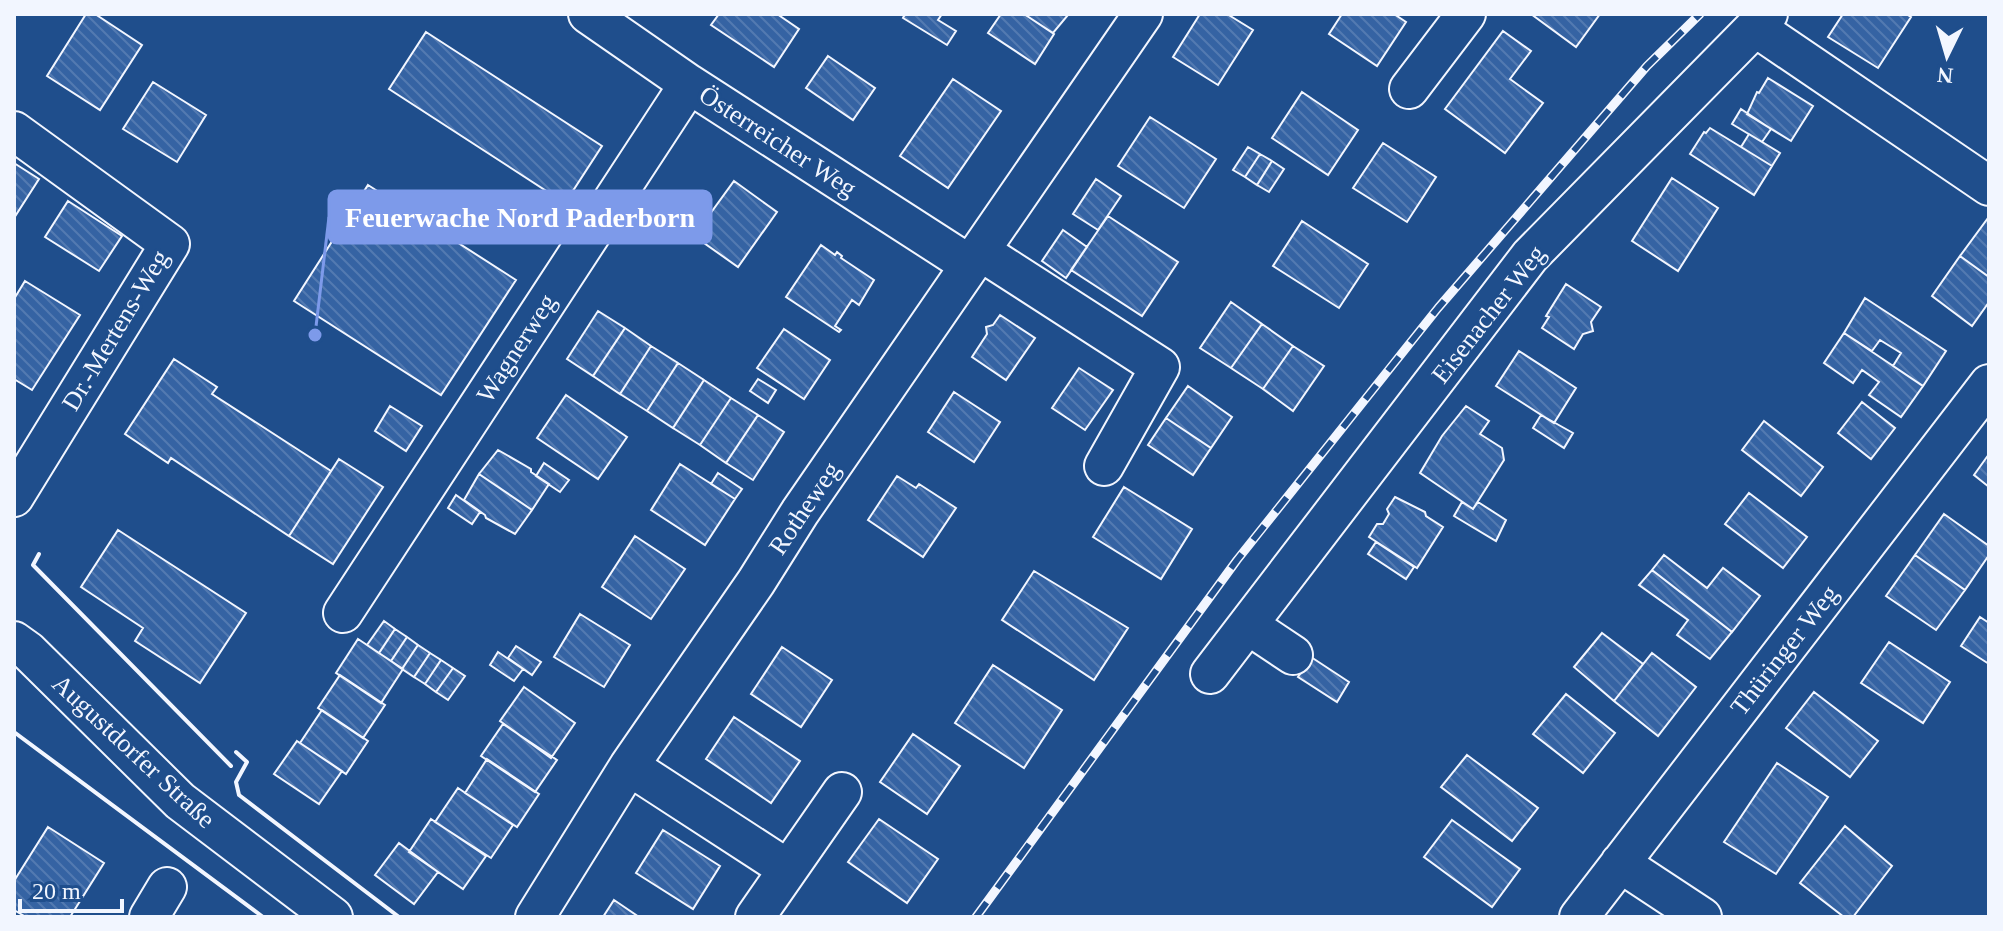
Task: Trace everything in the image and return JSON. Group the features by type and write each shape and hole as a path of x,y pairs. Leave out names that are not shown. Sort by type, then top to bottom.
{"street":[{"name":"Österreicher Weg","path":"588,14 689,84 975,258"},
{"name":"Rotheweg","path":"535,917 629,766 1143,14"},
{"path":"1409,89 1466,14"},
{"name":"Eisenacher Weg","path":"1210,674 1530,256 1762,21 1989,186"},
{"name":"Wagnerweg","path":"343,613 689,84"},
{"name":"Dr.-Mertens-Weg","path":"14,131 170,244 14,497"},
{"path":"975,258 1160,367 1104,466"},
{"name":"Thüringer Weg","path":"1579,917 1989,384"},
{"path":"1248,625 1293,655"},
{"name":"Augustdorfer Straße","path":"14,641 28,651 180,801 333,917"},
{"path":"629,766 786,868"},
{"path":"755,917 786,868 842,792"},
{"path":"1620,863 1702,917"}],"building":[{"path":"86,14 95,14 142,45 100,110 47,76"},
{"path":"719,14 777,14 799,29 774,67 711,25"},
{"path":"905,14 942,14 938,20 956,31 947,45 903,18"},
{"path":"1001,14 1024,14 1054,34 1035,64 988,33"},
{"path":"1024,14 1065,14 1068,15 1053,33"},
{"path":"1200,14 1227,14 1253,30 1218,85 1173,57"},
{"path":"1342,14 1394,14 1406,22 1377,66 1329,34"},
{"path":"1531,14 1600,14 1576,47"},
{"path":"1843,14 1906,14 1911,17 1878,68 1828,37"},
{"path":"1503,31 1531,51 1510,79 1543,103 1505,153 1445,109"},
{"path":"426,32 602,146 565,203 389,89"},
{"path":"828,56 875,88 853,120 806,88"},
{"path":"1768,78 1813,106 1791,141 1747,114 1757,92"},
{"path":"953,79 1001,111 948,188 900,156"},
{"path":"153,82 206,115 177,162 123,129"},
{"path":"1302,92 1358,130 1328,175 1272,138"},
{"path":"1741,109 1771,129 1762,142 1732,124"},
{"path":"1150,117 1216,159 1184,208 1118,166"},
{"path":"1710,128 1772,166 1754,195 1690,154"},
{"path":"1749,134 1780,153 1772,166 1741,147"},
{"path":"1383,143 1436,177 1407,222 1353,188"},
{"path":"1248,147 1260,154 1245,177 1233,170"},
{"path":"1260,154 1272,161 1257,185 1245,177"},
{"path":"1272,161 1284,169 1269,192 1257,185"},
{"path":"14,163 39,179 14,218"},
{"path":"1672,178 1718,208 1678,271 1632,241"},
{"path":"1096,179 1121,196 1098,230 1073,214"},
{"path":"734,181 777,212 738,267 694,236"},
{"path":"368,185 516,280 441,395 294,301"},
{"path":"68,201 122,236 99,271 45,237"},
{"path":"1108,216 1178,262 1142,316 1071,270"},
{"path":"1989,218 1989,277 1960,256"},
{"path":"1302,221 1368,264 1339,308 1273,266"},
{"path":"1063,230 1087,247 1066,278 1042,261"},
{"path":"821,245 835,255 837,252 874,280 859,305 852,300 835,326 841,330 839,332 786,297"},
{"path":"1960,256 1989,277 1989,302 1972,326 1932,296"},
{"path":"25,281 80,315 32,390 14,379 14,299"},
{"path":"1566,284 1601,307 1591,322 1593,331 1583,334 1574,349 1542,328"},
{"path":"1865,298 1946,351 1923,386 1893,366 1901,353 1880,340 1872,351 1844,333"},
{"path":"1231,302 1262,324 1231,368 1200,348"},
{"path":"598,311 625,328 593,376 567,359"},
{"path":"1000,315 1035,338 1006,380 972,357 987,334 986,327 993,325"},
{"path":"1262,324 1293,346 1263,389 1231,368"},
{"path":"625,328 651,346 620,394 593,376"},
{"path":"784,329 830,360 804,399 757,368"},
{"path":"1844,333 1923,386 1901,417 1869,395 1879,382 1862,370 1853,383 1824,363"},
{"path":"651,346 678,363 647,411 620,394"},
{"path":"1293,346 1324,366 1293,411 1263,389"},
{"path":"1519,351 1576,388 1554,423 1496,386"},
{"path":"174,359 217,387 212,394 331,471 289,536 171,458 168,463 125,434"},
{"path":"678,363 704,380 673,428 647,411"},
{"path":"1079,368 1113,390 1085,430 1052,408"},
{"path":"758,379 776,390 768,403 750,391"},
{"path":"704,380 731,398 700,445 673,428"},
{"path":"1188,386 1232,417 1211,448 1166,418"},
{"path":"954,392 1000,422 974,462 928,432"},
{"path":"566,395 627,437 598,479 537,438"},
{"path":"731,398 758,415 726,463 700,445"},
{"path":"1862,402 1895,428 1871,459 1838,433"},
{"path":"390,406 422,426 406,451 375,431"},
{"path":"1466,406 1489,421 1480,434 1502,448 1504,460 1473,509 1420,473 1442,436"},
{"path":"758,415 784,432 753,480 726,463"},
{"path":"1541,415 1573,433 1564,448 1533,428"},
{"path":"1166,418 1211,448 1193,475 1148,445"},
{"path":"1764,421 1823,467 1801,496 1742,450"},
{"path":"498,450 531,469 549,484 532,510 479,474"},
{"path":"1989,454 1989,487 1974,475"},
{"path":"339,459 383,487 333,564 289,536"},
{"path":"544,463 569,480 560,492 536,476"},
{"path":"680,464 735,499 705,545 651,510"},
{"path":"718,473 742,489 735,499 711,484"},
{"path":"479,474 532,510 515,534 486,518 464,500"},
{"path":"897,476 916,488 919,484 956,508 923,557 868,520"},
{"path":"1124,487 1192,529 1161,579 1093,537"},
{"path":"1749,493 1807,537 1783,568 1725,524"},
{"path":"456,495 480,512 472,524 448,508"},
{"path":"1395,497 1425,512 1426,516 1443,527 1417,568 1369,537 1377,524 1383,524 1389,514 1387,509"},
{"path":"1462,502 1473,509 1478,502 1506,520 1496,541 1454,516"},
{"path":"1944,514 1989,546 1989,555 1965,590 1915,555"},
{"path":"118,530 246,613 200,683 135,641 143,628 81,587"},
{"path":"635,536 685,569 651,619 602,587"},
{"path":"1376,542 1414,567 1406,579 1368,554"},
{"path":"1664,555 1707,588 1723,568 1760,596 1732,632 1652,570"},
{"path":"1915,555 1965,590 1936,630 1886,596"},
{"path":"1652,570 1732,632 1710,659 1677,635 1688,620 1639,585"},
{"path":"1034,571 1128,628 1094,680 1002,620"},
{"path":"580,614 630,645 604,687 554,657"},
{"path":"1980,617 1989,623 1989,664 1961,646"},
{"path":"384,621 395,629 379,653 367,645"},
{"path":"395,629 407,637 391,661 379,653"},
{"path":"1602,633 1643,664 1614,701 1574,667"},
{"path":"407,637 418,645 402,669 391,661"},
{"path":"358,639 403,669 381,703 336,673"},
{"path":"1889,642 1950,682 1923,723 1861,683"},
{"path":"418,645 430,653 414,677 402,669"},
{"path":"516,646 541,662 532,675 508,658"},
{"path":"782,647 832,680 801,727 751,694"},
{"path":"498,652 523,669 514,681 490,665"},
{"path":"430,653 441,660 425,684 414,677"},
{"path":"1652,653 1696,687 1658,736 1614,701"},
{"path":"1311,657 1349,682 1337,702 1298,677"},
{"path":"441,660 453,668 436,692 425,684"},
{"path":"993,665 1062,710 1024,768 955,723"},
{"path":"453,668 465,676 448,700 436,692"},
{"path":"340,675 385,705 363,738 318,708"},
{"path":"524,687 575,723 551,758 500,721"},
{"path":"1814,692 1878,741 1850,777 1786,728"},
{"path":"1566,694 1615,733 1583,773 1533,734"},
{"path":"322,710 368,741 346,774 300,743"},
{"path":"734,717 800,761 771,803 706,759"},
{"path":"503,724 557,760 535,792 481,756"},
{"path":"913,734 960,766 927,814 880,782"},
{"path":"297,741 342,771 319,804 274,774"},
{"path":"1467,755 1538,808 1512,841 1441,787"},
{"path":"487,759 539,794 517,827 465,793"},
{"path":"1777,763 1828,797 1776,874 1724,842"},
{"path":"458,788 513,825 491,858 435,822"},
{"path":"431,819 486,856 463,889 409,852"},
{"path":"879,819 938,859 907,903 848,862"},
{"path":"1452,820 1520,869 1492,907 1424,857"},
{"path":"1845,826 1892,866 1853,917 1844,917 1800,883"},
{"path":"48,827 104,863 70,917 26,917 14,910 14,881"},
{"path":"663,830 720,866 693,909 636,873"},
{"path":"399,843 438,872 414,904 375,875"},
{"path":"614,900 639,917 603,917"}],"railway":[{"path":"976,917 1237,560 1438,308 1647,66 1700,14"}],"wall":[{"path":"39,554 33,565 231,766"},
{"path":"14,732 263,917"},
{"path":"236,752 247,762 236,782 239,795 399,917"}],"place":[{"name":"Feuerwache Nord Paderborn","path":"315,335"}]}
